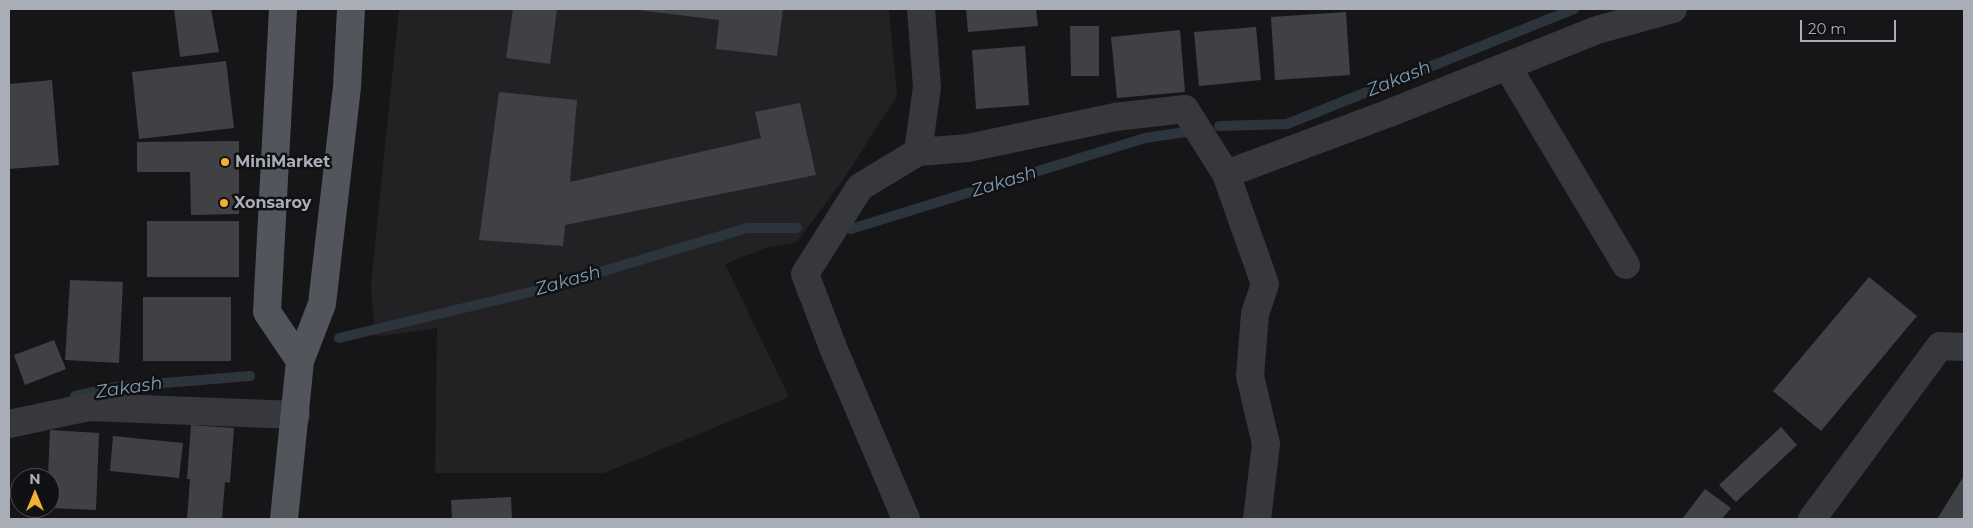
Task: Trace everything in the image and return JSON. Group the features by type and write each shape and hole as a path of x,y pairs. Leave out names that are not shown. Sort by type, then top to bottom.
{"main road":[{"path":"283,9 266,312 300,361"},
{"path":"284,519 300,361 322,304 347,87 351,9"}],"street":[{"path":"918,152 927,87 921,9"},
{"path":"1226,174 1387,114 1597,30 1673,9"},
{"path":"1507,66 1626,265"},
{"path":"906,519 834,350 806,274 860,188 918,152 968,148 1115,117 1186,109 1226,174 1264,284 1255,314 1250,376 1266,444 1257,519"},
{"path":"1812,519 1940,346 1964,347"},
{"path":"9,424 89,407 296,415"}],"shaded area":[{"path":"399,9 889,9 897,96 845,177 797,242 765,248 725,264 789,397 604,473 435,473 437,328 375,337 371,284"}],"building":[{"path":"174,9 211,9 219,52 180,57"},
{"path":"513,9 557,9 550,64 506,58"},
{"path":"630,9 783,9 777,56 716,49 719,20"},
{"path":"966,9 1036,9 1038,26 968,32"},
{"path":"1346,12 1350,75 1275,80 1271,17"},
{"path":"1070,26 1099,26 1099,76 1071,76"},
{"path":"1256,27 1261,80 1199,86 1194,32"},
{"path":"1180,30 1185,92 1117,98 1111,37"},
{"path":"1025,46 1029,105 976,109 972,50"},
{"path":"226,61 234,128 139,139 132,72"},
{"path":"52,80 59,165 9,169 9,84"},
{"path":"499,92 577,100 570,182 761,138 755,112 800,103 816,175 565,225 563,246 479,240"},
{"path":"239,141 239,214 191,215 190,172 137,172 137,142"},
{"path":"147,221 239,221 239,277 147,277"},
{"path":"1869,277 1917,316 1821,431 1773,391"},
{"path":"70,280 123,282 119,363 65,360"},
{"path":"143,297 231,297 231,361 143,361"},
{"path":"54,340 66,369 25,385 14,355"},
{"path":"191,425 234,428 230,483 225,482 222,519 187,519 190,479 187,479"},
{"path":"1781,427 1797,445 1736,502 1719,485"},
{"path":"50,430 99,433 96,510 60,508 60,468 48,468"},
{"path":"113,436 183,443 179,478 110,471"},
{"path":"1964,476 1964,519 1937,519"},
{"path":"1705,489 1731,508 1722,519 1682,519"},
{"path":"511,497 512,519 452,519 451,500"}],"waterway":[{"name":"Zakash","path":"1219,126 1287,124 1574,9"},
{"name":"Zakash","path":"851,229 1145,138 1186,132"},
{"name":"Zakash","path":"339,338 547,288 747,228 797,228"},
{"name":"Zakash","path":"75,396 115,387 250,376"}],"place":[{"name":"MiniMarket","path":"225,162"},
{"name":"Xonsaroy","path":"224,203"}]}
